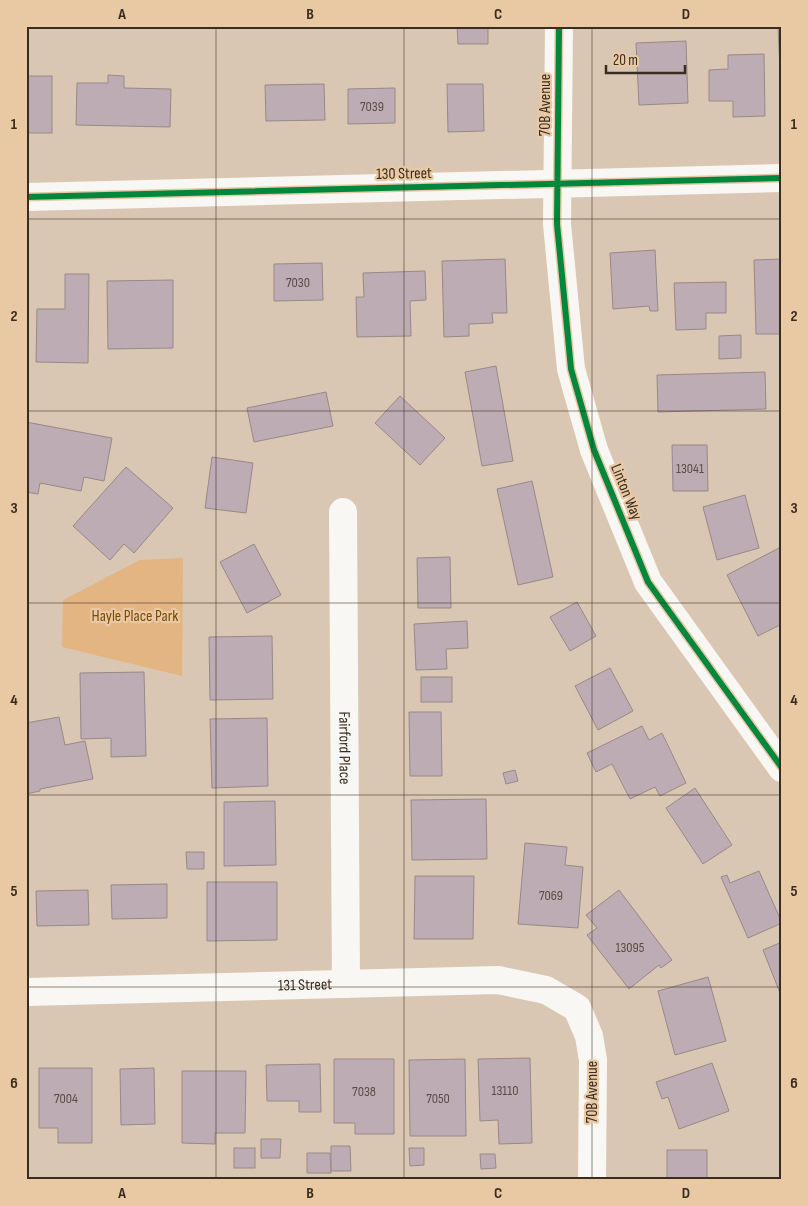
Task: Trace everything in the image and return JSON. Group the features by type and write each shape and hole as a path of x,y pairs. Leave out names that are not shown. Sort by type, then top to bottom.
{"street":[{"name":"70B Avenue","path":"557,184 559,26"},
{"name":"130 Street","path":"26,196 782,178"},
{"name":"Linton Way","path":"557,184 557,224 571,369 594,450 648,582 782,768"},
{"name":"Fairford Place","path":"343,512 346,984"},
{"name":"131 Street","path":"26,992 498,980 546,990 577,1008"},
{"name":"70B Avenue","path":"577,1008 589,1036 593,1060 592,1180"}],"green space":[{"name":"Hayle Place Park","path":"183,558 182,676 62,647 63,600 140,560"}],"building":[{"path":"457,26 488,26 488,44 458,44"},
{"path":"778,26 782,26 781,94"},
{"path":"686,41 688,103 639,105 636,43"},
{"path":"764,54 765,116 733,117 733,101 709,101 709,70 728,69 728,55"},
{"path":"108,75 124,76 124,88 171,89 170,127 76,125 77,83 108,83"},
{"path":"26,76 52,76 52,133 26,133"},
{"path":"324,84 325,120 266,121 265,85"},
{"path":"447,84 483,84 484,131 448,132"},
{"path":"395,88 395,123 348,124 348,89"},
{"path":"655,250 658,311 650,311 649,306 613,309 610,253"},
{"path":"505,259 507,313 492,313 493,323 469,324 469,336 444,337 442,261"},
{"path":"782,259 782,334 756,334 754,260"},
{"path":"322,263 323,300 274,301 274,264"},
{"path":"425,271 426,300 410,301 411,336 357,337 356,297 364,297 363,273"},
{"path":"65,274 89,274 88,363 36,362 37,309 65,309"},
{"path":"173,280 173,348 108,349 107,281"},
{"path":"726,282 726,313 706,313 706,329 676,330 674,283"},
{"path":"741,335 741,358 719,359 719,336"},
{"path":"496,366 513,461 482,466 465,372"},
{"path":"765,372 766,409 658,412 657,375"},
{"path":"326,392 333,426 254,442 247,408"},
{"path":"400,396 445,438 420,465 375,423"},
{"path":"26,422 112,438 104,481 84,477 81,491 40,483 38,494 26,492"},
{"path":"672,445 707,445 708,491 673,491"},
{"path":"212,457 253,463 246,513 205,508"},
{"path":"126,467 173,508 134,553 124,544 110,560 73,526"},
{"path":"532,481 553,577 518,585 497,489"},
{"path":"745,495 759,548 717,560 703,507"},
{"path":"254,544 281,595 247,613 220,562"},
{"path":"779,548 782,554 782,624 758,636 727,575"},
{"path":"450,557 451,608 418,608 417,558"},
{"path":"577,602 596,636 570,651 550,617"},
{"path":"467,621 468,648 446,649 447,669 416,670 414,624"},
{"path":"272,636 273,699 210,700 209,637"},
{"path":"610,668 633,711 598,730 575,686"},
{"path":"144,672 146,756 111,757 111,738 81,739 80,673"},
{"path":"421,677 452,677 452,702 421,702"},
{"path":"409,712 441,712 442,776 410,776"},
{"path":"59,717 65,745 85,741 93,779 40,789 40,791 26,794 26,723"},
{"path":"267,718 268,786 212,788 210,719"},
{"path":"642,726 649,740 662,733 686,783 660,796 655,787 630,799 612,764 596,772 587,753"},
{"path":"515,770 518,781 506,784 503,773"},
{"path":"695,788 732,845 703,864 666,808"},
{"path":"486,799 487,859 412,860 411,800"},
{"path":"275,801 276,865 224,866 224,802"},
{"path":"525,843 567,847 565,865 583,867 578,928 518,924"},
{"path":"186,852 204,852 204,869 187,869"},
{"path":"759,871 782,923 748,938 721,877 727,875 730,883"},
{"path":"415,876 474,876 473,939 414,939"},
{"path":"207,882 277,882 277,940 207,941"},
{"path":"167,884 167,918 112,919 111,885"},
{"path":"88,890 89,925 37,926 36,891"},
{"path":"619,890 672,960 661,968 659,965 629,989 587,935 597,928 586,915"},
{"path":"782,942 782,998 763,950"},
{"path":"708,977 726,1041 675,1055 658,991"},
{"path":"530,1058 532,1143 499,1144 498,1120 480,1121 478,1059"},
{"path":"334,1059 394,1059 394,1134 355,1134 355,1123 334,1123"},
{"path":"465,1059 466,1136 410,1136 409,1060"},
{"path":"712,1063 729,1111 679,1129 668,1097 662,1099 656,1082"},
{"path":"320,1064 321,1112 299,1112 299,1101 267,1101 266,1065"},
{"path":"39,1068 92,1068 92,1143 58,1143 58,1128 39,1128"},
{"path":"154,1068 155,1124 121,1125 120,1069"},
{"path":"182,1071 246,1071 245,1133 215,1133 215,1144 182,1143"},
{"path":"261,1139 281,1139 280,1158 261,1158"},
{"path":"331,1146 350,1146 351,1171 331,1171"},
{"path":"234,1148 255,1148 255,1168 234,1168"},
{"path":"409,1148 424,1148 424,1165 410,1166"},
{"path":"667,1150 707,1150 707,1180 667,1180"},
{"path":"307,1153 330,1153 331,1173 307,1173"},
{"path":"480,1154 495,1154 496,1168 481,1169"}],"cycle path":[{"path":"559,26 557,224 571,369 594,450 648,582 782,768"},
{"path":"26,197 782,178"}]}
